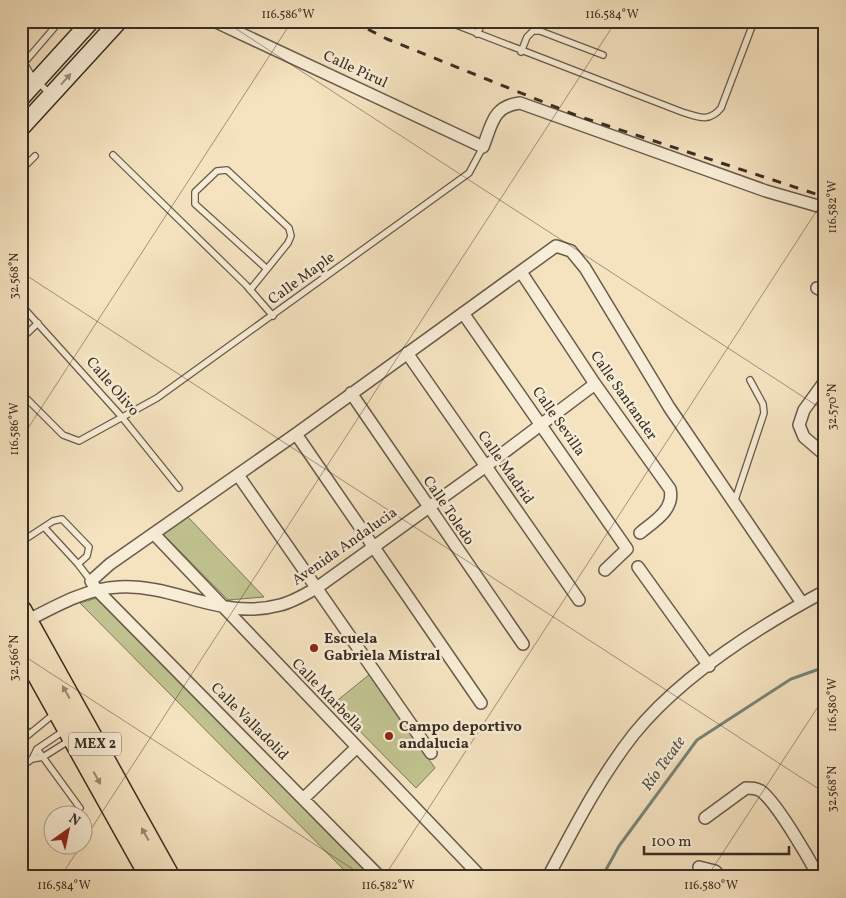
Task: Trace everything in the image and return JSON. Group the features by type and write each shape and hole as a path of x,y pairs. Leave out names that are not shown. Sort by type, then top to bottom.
{"highway":[{"name":"MEX 2","path":"23,619 169,877"},
{"name":"MEX 2","path":"22,650 67,725 150,877"}],"street":[{"path":"21,128 36,81 91,21"},
{"path":"28,107 52,95 119,21"},
{"name":"Calle Pirul","path":"214,21 483,147"},
{"path":"483,147 497,112 506,105 520,103 766,191 825,208"},
{"path":"94,585 110,564 296,434 556,246 565,247 577,258 669,407 802,603"},
{"name":"Calle Santander","path":"521,272 595,384 668,484 671,492 670,503 664,513 640,533"},
{"name":"Calle Sevilla","path":"464,313 627,549 605,570"},
{"name":"Calle Madrid","path":"407,353 579,600"},
{"path":"825,381 804,410 799,425 804,437 825,455"},
{"name":"Avenida Andalucia","path":"23,619 94,585 164,591 223,608 246,610 282,605 318,587 486,466 595,384"},
{"name":"Calle Toledo","path":"351,393 523,644"},
{"path":"296,434 481,704"},
{"path":"238,475 318,587 431,753"},
{"name":"Calle Marbella","path":"154,534 481,877"},
{"path":"638,567 709,666"},
{"name":"Calle Valladolid","path":"94,585 380,877"},
{"path":"548,877 602,780 635,733 688,682 760,628 802,603 825,592"},
{"path":"303,799 356,748"},
{"path":"705,818 746,788 760,791 778,811 818,877"},
{"path":"698,868 716,871 721,877"}],"lane":[{"path":"52,95 25,68 25,59 60,21"},
{"path":"446,21 521,52 682,112 708,118 716,115 721,108 753,24 741,21"},
{"path":"477,34 482,21"},
{"path":"521,52 527,37 533,31 540,31 603,55"},
{"name":"Calle Maple","path":"21,393 63,435 71,439 83,440 121,416 157,398 469,173 483,147"},
{"path":"113,155 250,290 273,316"},
{"path":"21,170 35,156"},
{"path":"250,290 288,244 291,236 289,228 227,170 217,171 195,192 195,204 267,268"},
{"name":"Calle Olivo","path":"21,305 121,416 179,488"},
{"path":"21,339 38,323"},
{"path":"734,503 764,413 763,404 750,380"},
{"path":"21,542 57,519 62,520 89,547 87,556 78,564"},
{"path":"44,527 78,564 94,585"},
{"path":"21,723 29,734"},
{"path":"21,741 29,734 67,725"},
{"path":"32,759 37,748 67,725"},
{"path":"21,767 32,759 44,757 67,725"},
{"path":"37,748 79,806"}],"green space":[{"path":"188,517 264,597 228,600 162,533"},
{"path":"100,597 374,877 351,877 80,603"},
{"name":"Campo deportivo andalucia","path":"370,674 435,768 416,788 333,704"}],"waterway":[{"name":"Río Tecate","path":"602,877 619,846 697,740 791,679 825,667"}],"railway":[{"path":"352,21 387,39 578,116 825,197"}],"place":[{"name":"Escuela Gabriela Mistral","path":"314,648"},
{"name":"Campo deportivo andalucia","path":"389,736"}]}
